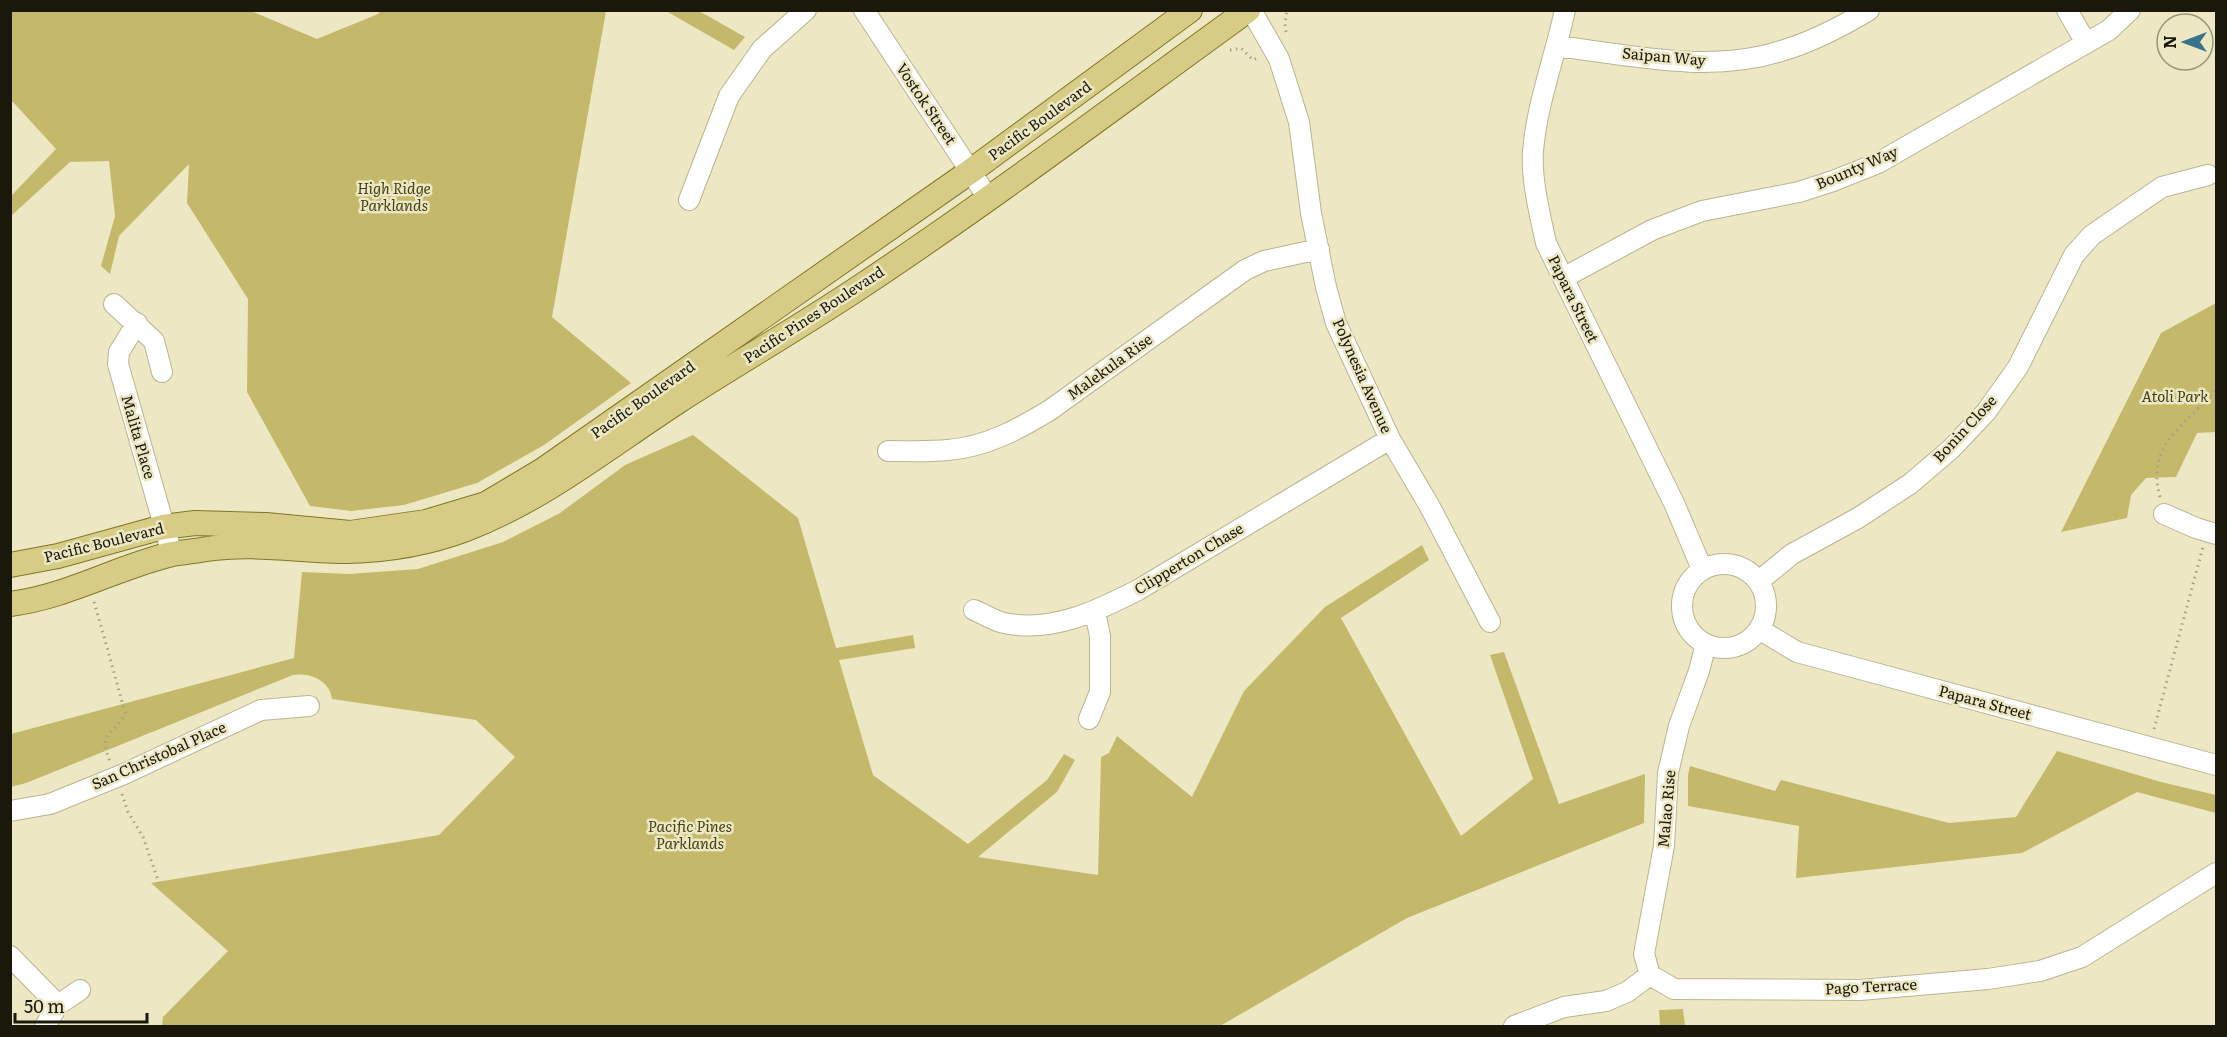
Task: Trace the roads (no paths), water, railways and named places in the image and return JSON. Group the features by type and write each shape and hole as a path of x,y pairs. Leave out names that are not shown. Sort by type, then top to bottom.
{"main road":[{"name":"Pacific Boulevard","path":"10,565 58,556 163,527 195,524 266,525 350,533 426,522 486,504 543,470 971,171 1190,10"},
{"name":"Pacific Pines Boulevard","path":"347,551 385,548 425,541 464,530 532,499 678,401 858,288 988,198 1249,10"},
{"name":"Pacific Boulevard","path":"10,604 22,603 86,584 171,554 229,546 347,551"}],"street":[{"path":"689,200 729,96 762,49 806,10"},
{"name":"Vostok Street","path":"864,10 988,198"},
{"name":"Polynesia Avenue","path":"1249,10 1278,59 1299,122 1311,213 1336,324 1390,439 1429,505 1490,622"},
{"name":"Papara Street","path":"1565,10 1539,110 1533,153 1538,202 1546,243 1674,503 1702,569"},
{"name":"Saipan Way","path":"1557,46 1695,62 1738,60 1780,52 1836,30 1869,10"},
{"path":"2067,10 2086,43"},
{"name":"Bounty Way","path":"1563,278 1662,226 1702,212 1798,192 1878,163 2109,30 2130,10"},
{"name":"Bonin Close","path":"1759,581 1792,554 1858,518 1910,484 1951,449 1986,412 2018,368 2074,255 2092,235 2162,187 2208,175"},
{"name":"Malekula Rise","path":"888,451 949,450 982,444 1017,430 1050,410 1245,270 1264,261 1319,249"},
{"path":"114,304 154,340 162,372"},
{"name":"Malita Place","path":"137,323 119,352 118,364 171,554"},
{"name":"Clipperton Chase","path":"974,610 1002,623 1033,626 1071,620 1095,612 1138,590 1390,439"},
{"path":"2164,514 2196,528 2212,532"},
{"path":"1717,563 1733,564 1748,570 1759,581 1765,592 1765,618 1760,629 1749,640 1735,647 1720,648 1706,644 1693,635 1685,623 1681,608 1683,592 1690,579 1702,569 1717,563"},
{"path":"1089,719 1100,692 1100,636 1095,612"},
{"name":"Papara Street","path":"1760,629 1797,652 2217,765"},
{"name":"Malao Rise","path":"1650,975 1644,954 1665,846 1668,773 1679,726 1700,671 1706,644"},
{"name":"San Christobal Place","path":"10,811 50,804 116,777 261,710 309,706"},
{"name":"Pago Terrace","path":"1650,975 1674,989 1860,990 1988,979 2040,971 2082,957 2217,873"},
{"path":"10,956 58,1005"},
{"path":"1514,1026 1564,1007 1606,1001 1627,992 1650,975"},
{"path":"45,1026 58,1005 80,990"}],"park label":[{"name":"High Ridge Parklands","path":"394,198"},
{"name":"Atoli Park","path":"2175,397"},
{"name":"Pacific Pines Parklands","path":"690,836"}]}
